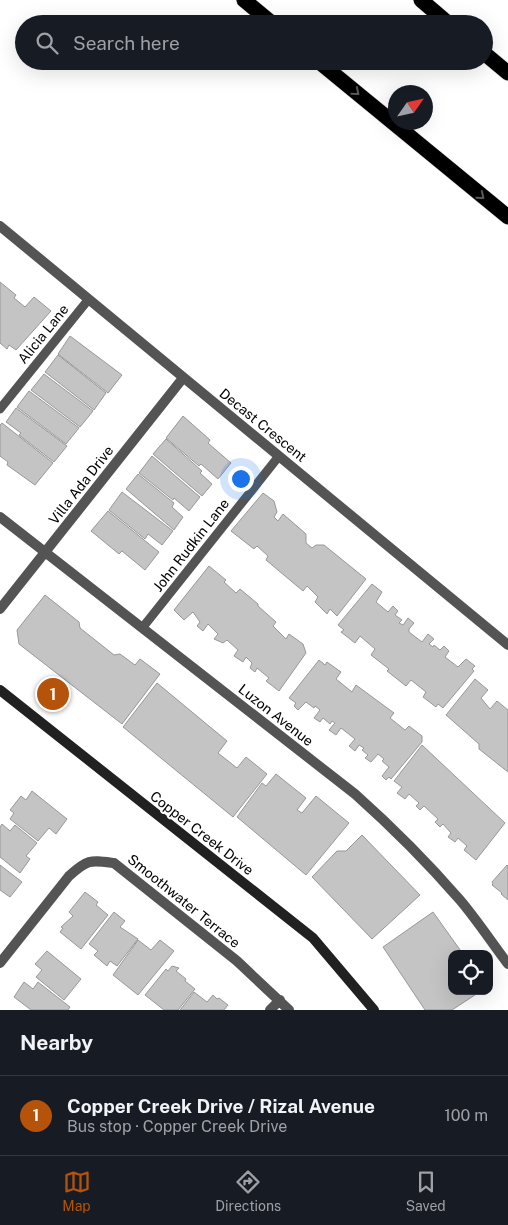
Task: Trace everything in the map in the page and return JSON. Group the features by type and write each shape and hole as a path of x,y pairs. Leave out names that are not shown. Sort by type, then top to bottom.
{"highway":[{"path":"244,0 262,15"},
{"path":"421,0 438,15"},
{"path":"493,60 508,73"},
{"path":"329,70 508,218"}],"street":[{"name":"Decast Crescent","path":"0,226 508,645"},
{"name":"Villa Ada Drive","path":"0,609 183,378"},
{"name":"Luzon Avenue","path":"0,517 354,794 389,825 461,901 508,964"},
{"name":"Copper Creek Drive","path":"0,690 313,938 374,1010"},
{"name":"Smoothwater Terrace","path":"0,963 69,876 81,865 92,860 114,863 237,961 289,1010"},
{"path":"270,1010 280,1000"}],"lane":[{"name":"Alicia Lane","path":"0,409 88,300"},
{"name":"John Rudkin Lane","path":"143,627 279,456"}],"building":[{"path":"0,282 16,295 14,298 25,307 34,297 51,311 16,350 9,345 7,349 0,343"},
{"path":"70,336 122,375 108,393 58,354"},
{"path":"58,355 106,393 94,410 45,372"},
{"path":"44,374 93,411 80,427 31,390"},
{"path":"29,391 79,428 66,444 17,407"},
{"path":"16,408 67,446 54,462 19,435 21,433 6,422"},
{"path":"183,416 210,440 208,443 231,463 218,479 201,464 199,466 166,438"},
{"path":"2,423 53,463 35,485 7,465 8,462 0,456 0,425"},
{"path":"166,439 202,471 200,473 212,484 202,496 153,454"},
{"path":"152,456 200,497 189,511 139,473"},
{"path":"138,474 174,503 172,507 183,517 174,530 126,489"},
{"path":"122,492 173,531 162,545 148,534 145,539 109,510"},
{"path":"263,493 274,501 277,512 274,517 278,521 283,514 306,534 306,543 312,548 316,545 324,545 366,579 337,616 330,609 327,614 315,602 318,597 307,586 303,591 266,560 268,556 257,546 254,549 231,531"},
{"path":"108,511 159,552 145,570 122,551 119,554 91,531"},
{"path":"209,566 226,580 224,582 236,593 240,589 258,604 276,622 273,626 286,639 289,634 303,644 306,653 279,691 266,681 269,678 257,668 255,672 250,668 252,663 246,657 243,662 234,656 238,650 227,640 223,643 214,639 218,634 208,624 203,631 197,626 200,622 193,612 184,620 174,610"},
{"path":"372,584 382,592 376,602 388,612 393,606 398,611 395,615 402,620 399,623 403,625 408,618 414,623 409,632 422,642 428,634 434,639 429,644 433,647 434,645 440,650 444,646 449,651 445,657 458,667 466,659 475,666 472,669 474,671 443,708 438,704 436,707 423,697 426,692 411,680 406,686 387,671 389,669 371,655 375,649 360,636 355,643 341,632 344,630 338,625"},
{"path":"45,595 79,622 80,628 114,655 120,654 135,665 140,659 160,674 122,724 19,644 17,630"},
{"path":"319,660 325,665 327,662 341,672 336,679 352,692 356,685 394,713 390,718 405,730 409,726 422,736 422,742 391,779 389,777 386,780 382,776 389,767 378,754 371,762 365,758 368,755 362,750 364,748 359,745 355,751 349,746 355,739 341,728 336,735 329,730 335,723 332,721 330,724 323,718 320,722 314,718 320,710 315,706 314,708 306,702 298,710 294,706 296,703 289,698"},
{"path":"475,679 488,690 481,698 490,709 497,701 508,710 508,772 479,749 479,744 446,715"},
{"path":"157,683 227,741 218,753 237,768 246,757 267,774 233,817 123,727"},
{"path":"422,745 505,823 476,860 464,850 467,846 458,838 455,842 448,837 451,833 443,824 440,827 435,822 438,819 424,806 420,810 416,806 419,803 409,794 405,799 397,793 402,787 394,781"},
{"path":"276,774 306,798 297,810 302,813 316,796 349,823 306,875 237,817 262,783 266,786"},
{"path":"32,791 67,819 56,834 49,828 38,841 10,819 14,813 10,810 21,796 26,800"},
{"path":"2,824 10,831 15,825 37,843 26,856 30,859 20,873 0,857 0,827"},
{"path":"362,835 420,895 372,939 312,877 337,851 346,851"},
{"path":"0,865 22,882 10,897 0,890"},
{"path":"507,865 508,900 492,885 492,882"},
{"path":"85,892 98,902 96,905 108,915 81,949 60,932 63,928 61,927 73,916 69,912"},
{"path":"114,912 125,921 120,927 138,939 117,966 110,961 107,966 94,955 98,951 89,944"},
{"path":"433,912 460,950 448,950 448,995 475,995 452,1010 425,1010 383,947"},
{"path":"138,940 151,950 160,940 174,951 138,995 113,975"},
{"path":"47,951 81,979 64,1000 36,977 42,970 35,964"},
{"path":"172,966 179,968 176,971 195,989 178,1010 164,1010 145,995 166,969 168,971"},
{"path":"24,982 33,989 38,982 70,1007 68,1010 31,1010 14,997"},
{"path":"194,992 207,1002 213,995 228,1005 224,1010 180,1010"}],"place":[{"name":"Copper Creek Drive / Rizal Avenue","path":"53,694"}]}
